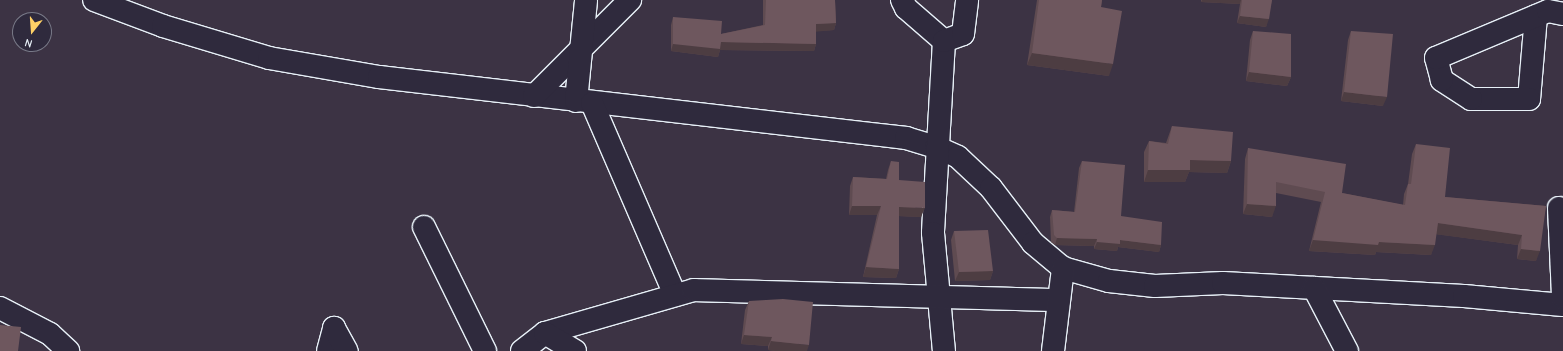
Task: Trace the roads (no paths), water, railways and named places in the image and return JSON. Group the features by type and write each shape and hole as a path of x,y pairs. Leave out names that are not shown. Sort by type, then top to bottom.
{"street":[{"path":"94,0 163,26 270,58 379,77 584,102 906,138 936,147 958,157 991,188 1033,243 1063,268 1109,281 1155,286 1223,283 1464,296 1563,305"},
{"path":"586,0 580,50 584,102 675,295"},
{"path":"534,96 630,0"},
{"path":"902,0 906,8 944,41"},
{"path":"944,41 963,34 966,0"},
{"path":"1553,11 1529,99 1470,99 1442,80 1436,58 1553,11"},
{"path":"944,41 936,147 933,233 944,351"},
{"path":"1559,208 1563,297"},
{"path":"424,227 485,351"},
{"path":"1053,351 1063,268"},
{"path":"1314,288 1347,351"},
{"path":"522,351 545,333 694,290 1059,300"},
{"path":"0,308 50,334 68,351"},
{"path":"328,351 334,328 348,351"},
{"path":"545,333 575,351"}]}
